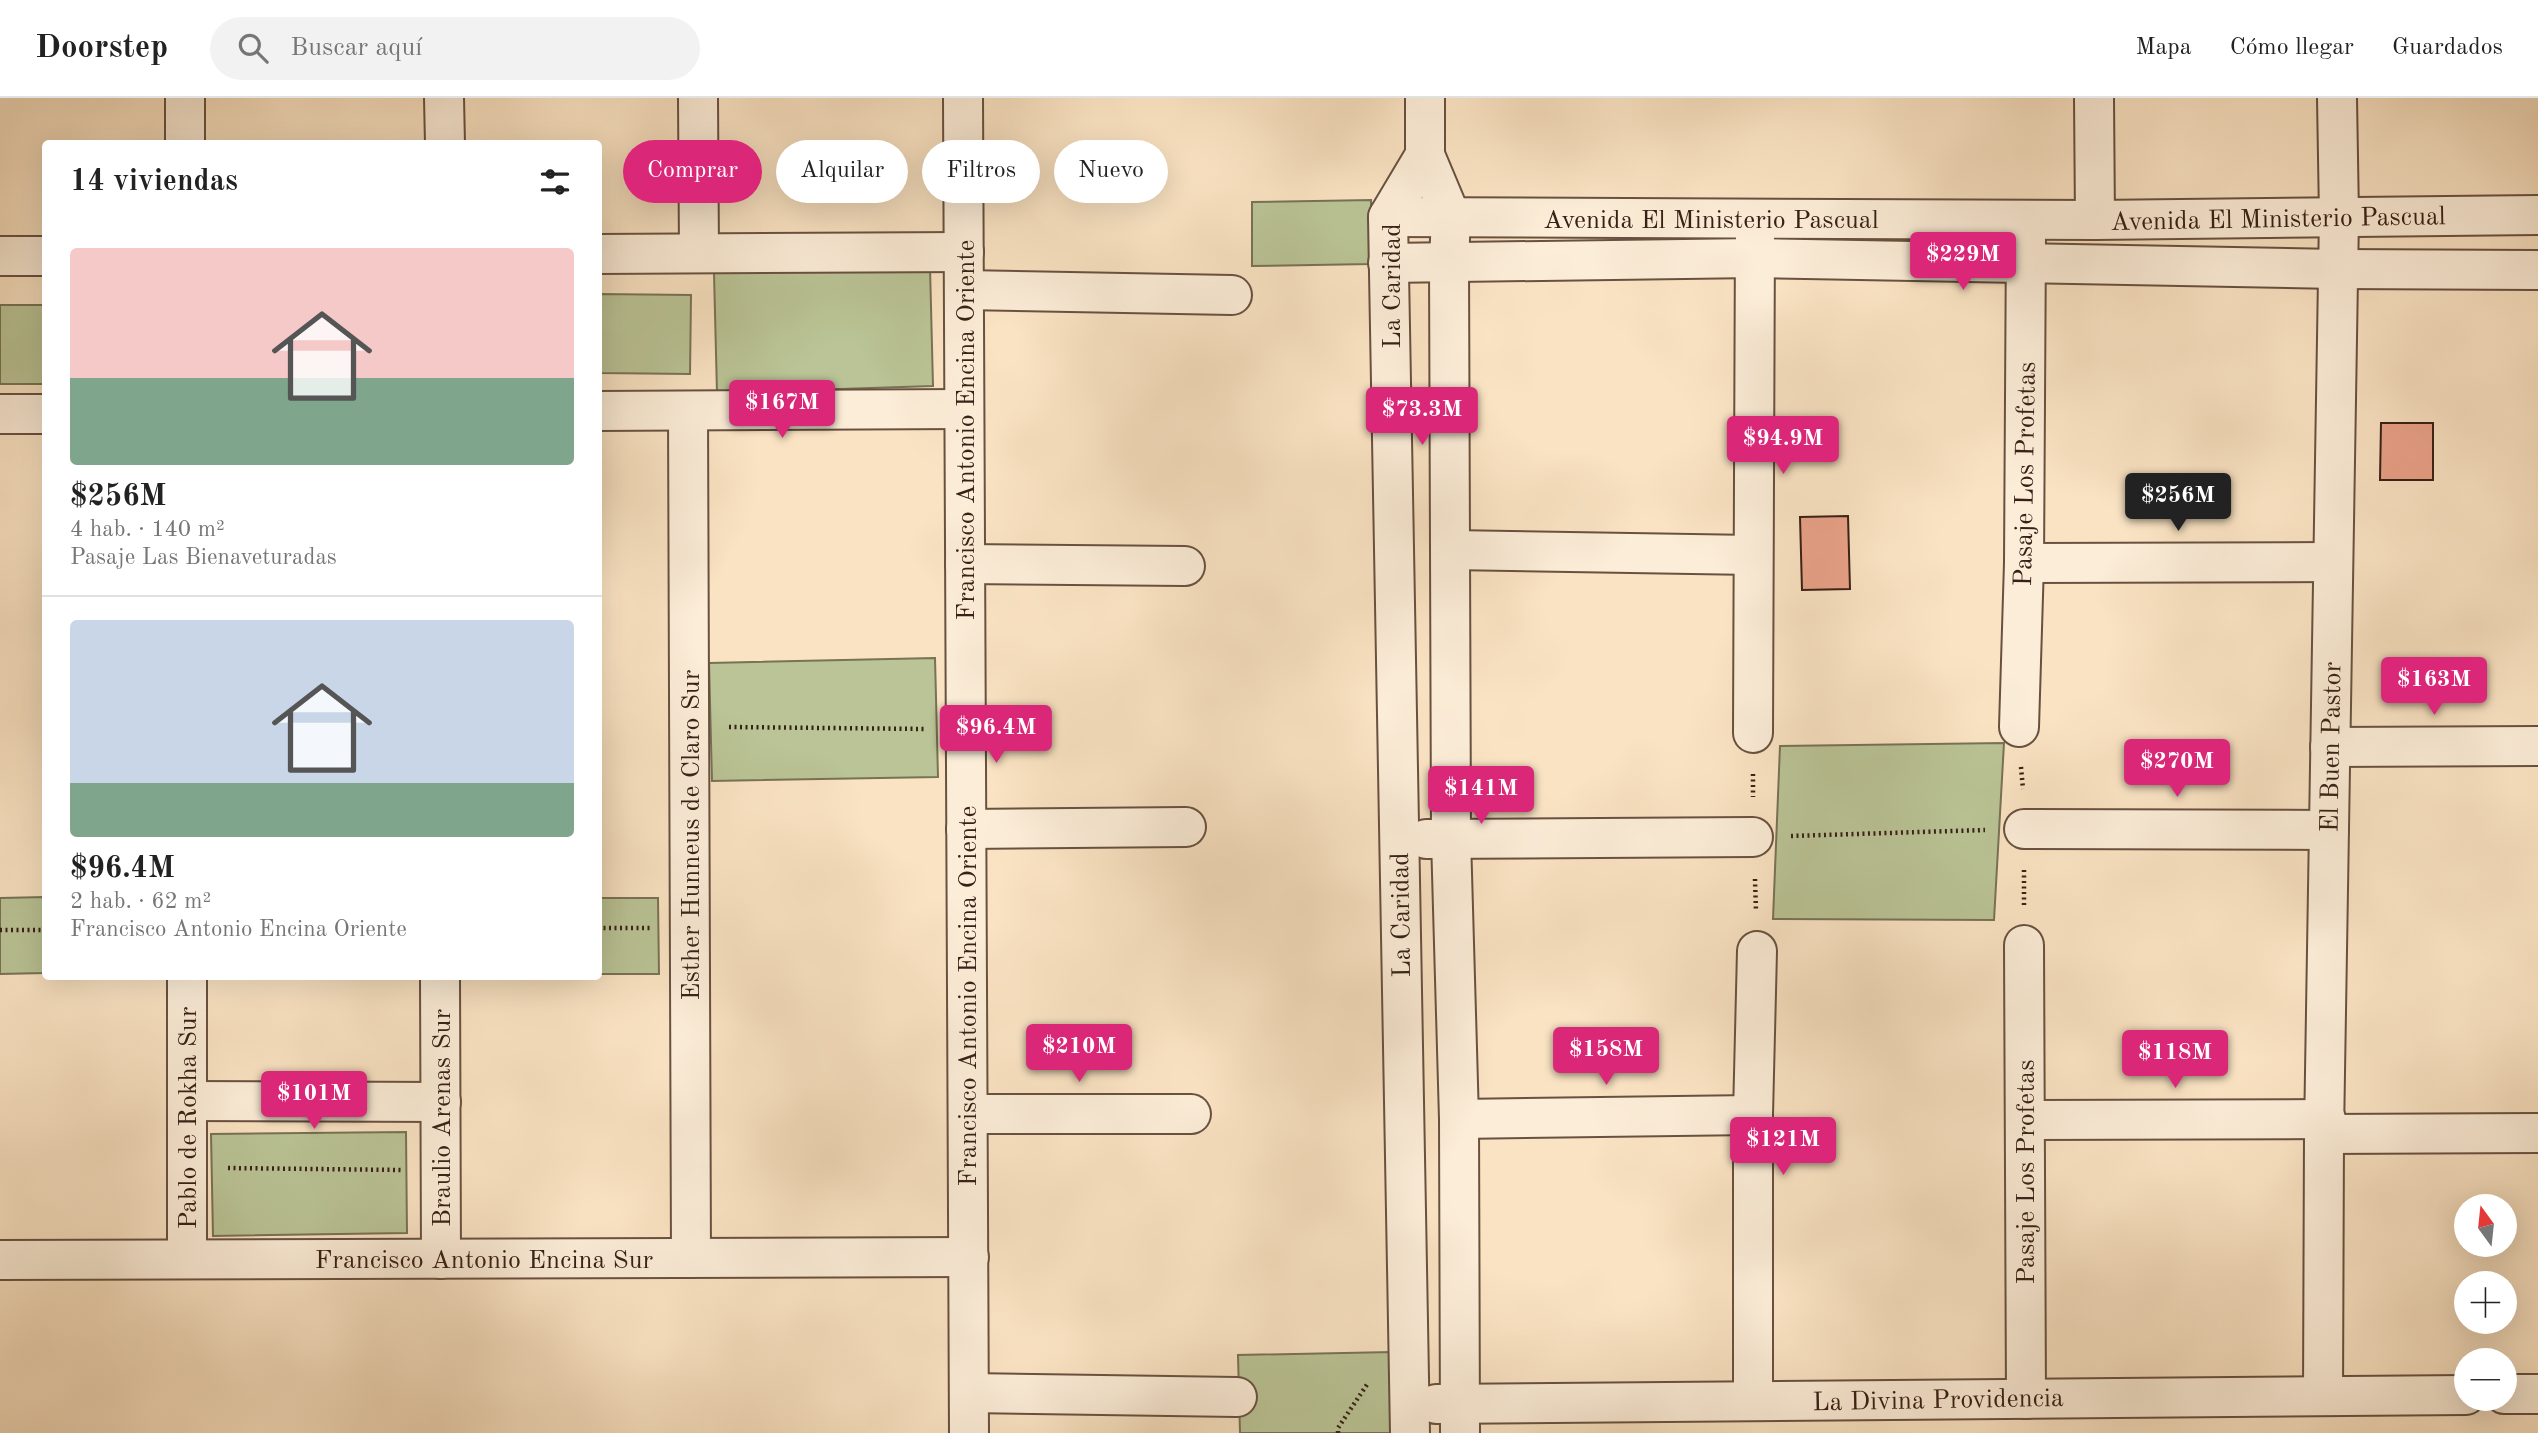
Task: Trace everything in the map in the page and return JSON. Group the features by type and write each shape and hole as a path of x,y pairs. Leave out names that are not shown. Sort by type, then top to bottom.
{"street":[{"path":"185,98 185,140"},
{"path":"444,98 444,140"},
{"path":"698,98 699,253"},
{"name":"Francisco Antonio Encina Oriente","path":"963,98 969,1433"},
{"name":"La Caridad","path":"1425,98 1425,155 1451,218 1451,838 1459,1119 1460,1418"},
{"path":"2094,98 2095,220"},
{"name":"El Buen Pastor","path":"2323,1396 2332,562 2339,216 2337,98"},
{"name":"La Caridad","path":"1410,1419 1388,217 1425,155"},
{"name":"Avenida El Ministerio Pascual","path":"1388,217 2095,220 2538,215"},
{"path":"1753,733 1756,219"},
{"name":"Pasaje Los Profetas","path":"2019,727 2024,563 2026,220"},
{"path":"602,254 964,252"},
{"path":"0,256 42,256"},
{"name":"Avenida El Ministerio Pascual","path":"1388,263 1755,258 2538,270"},
{"path":"964,290 1232,295"},
{"path":"602,411 964,410"},
{"name":"Esther Hunneus de Claro Sur","path":"688,411 691,1258"},
{"path":"0,414 42,414"},
{"path":"1392,476 1451,477"},
{"path":"1451,550 1753,555"},
{"path":"2024,563 2332,562"},
{"path":"965,564 1185,566"},
{"path":"2330,747 2538,746"},
{"path":"966,829 1185,827"},
{"path":"2024,828 2329,830"},
{"path":"1399,841 1451,838 1753,837"},
{"name":"Pasaje Los Profetas","path":"2024,945 2026,1399"},
{"path":"1753,1401 1753,1115 1757,951"},
{"name":"Pablo de Rokha Sur","path":"187,980 187,1259"},
{"name":"Braulio Arenas Sur","path":"440,980 442,1259"},
{"path":"187,1101 441,1102"},
{"path":"968,1114 1191,1114"},
{"path":"1459,1119 1753,1115"},
{"path":"2025,1120 2538,1133"},
{"name":"Francisco Antonio Encina Sur","path":"0,1260 969,1257"},
{"path":"969,1393 1237,1397"},
{"path":"2517,1394 2538,1394"},
{"name":"La Divina Providencia","path":"1410,1419 1753,1401 2454,1395"}],"path":[{"path":"689,727 966,729"},
{"path":"1753,837 2024,828"},
{"path":"602,928 690,927"},
{"path":"0,930 42,930"},
{"path":"187,1168 441,1170"}],"green space":[{"path":"1371,200 1371,264 1252,266 1252,202"},
{"path":"930,267 933,386 717,393 714,273"},
{"path":"602,294 691,295 690,374 602,373"},
{"path":"0,305 42,305 42,384 0,384"},
{"path":"935,658 938,777 712,781 709,663"},
{"path":"2004,743 1994,920 1773,919 1780,746"},
{"path":"42,897 42,973 0,974 0,898"},
{"path":"602,898 658,898 659,974 602,974"},
{"path":"406,1132 407,1233 213,1236 211,1134"},
{"path":"1392,1352 1391,1433 1240,1433 1238,1355"}],"building":[{"path":"2381,423 2433,423 2433,480 2380,480"},
{"path":"1848,516 1850,589 1802,590 1800,517"}]}
